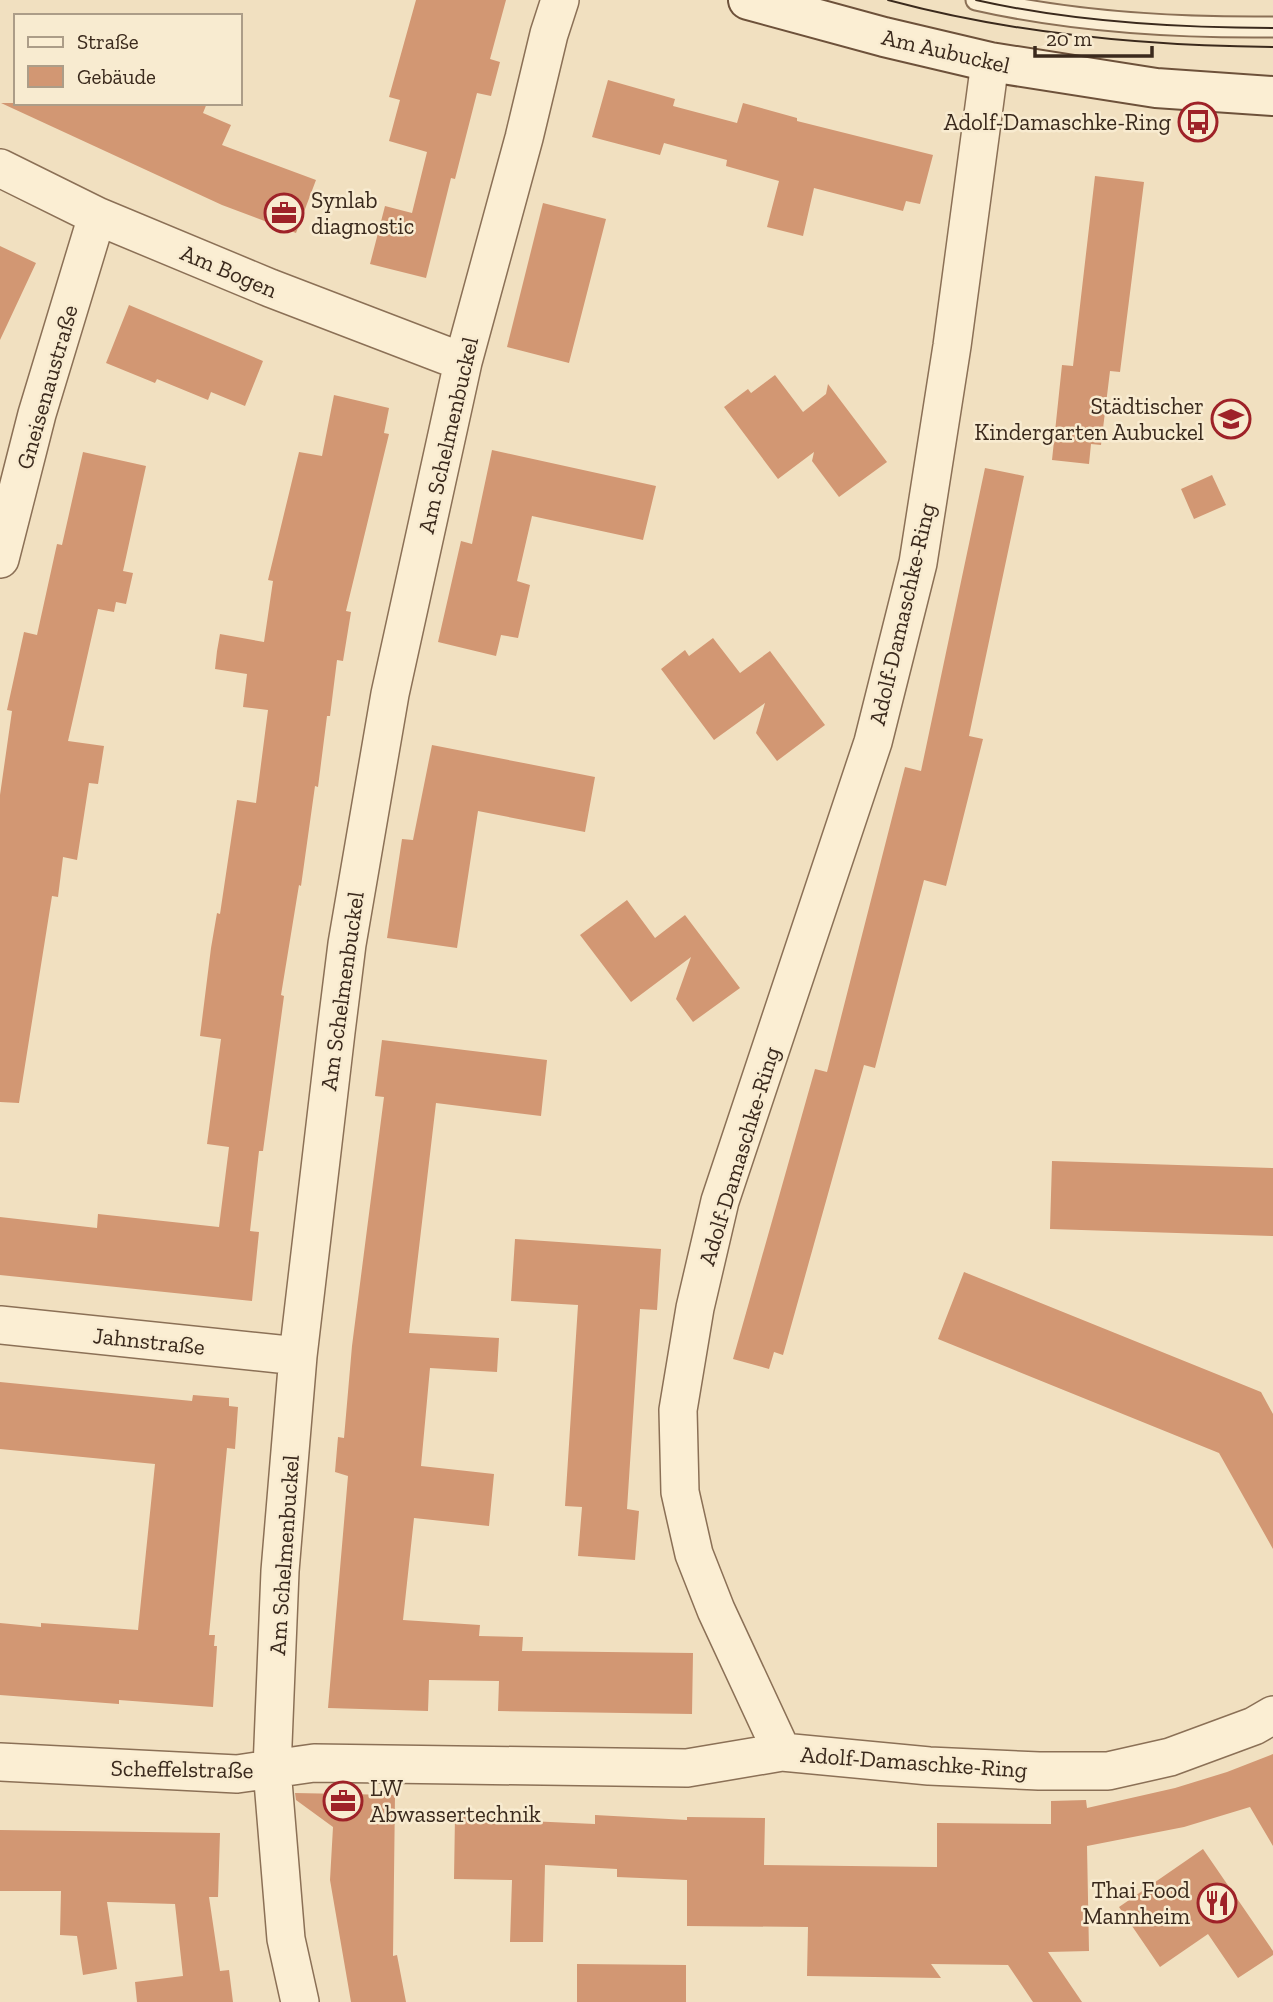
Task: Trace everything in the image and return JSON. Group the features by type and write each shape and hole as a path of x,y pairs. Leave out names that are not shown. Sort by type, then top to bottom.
{"main road":[{"name":"Am Aubuckel","path":"748,0 990,62 1156,88 1273,96"}],"street":[{"name":"Am Schelmenbuckel","path":"300,2002 286,1939 272,1769 280,1571 298,1356 334,1046 354,906 390,694 463,362 524,138 548,34 560,0"},
{"name":"Adolf-Damaschke-Ring","path":"990,62 952,346 918,563 873,742 720,1201 695,1308 678,1410 680,1492 694,1554 716,1610 782,1752 929,1766 1108,1771 1170,1757 1254,1726 1273,1715"},
{"name":"Am Bogen","path":"0,168 97,216 270,288 463,362"},
{"name":"Gneisenaustraße","path":"0,559 37,414 97,216"},
{"name":"Jahnstraße","path":"0,1325 298,1356"},
{"name":"Scheffelstraße","path":"0,1762 237,1774 314,1763 687,1768 782,1752"}],"lane":[{"path":"976,0 1104,21 1196,28 1273,27"}],"building":[{"path":"416,0 506,0 490,59 500,62 491,96 477,93 455,179 451,178 426,278 370,264 385,206 412,213 427,152 389,141 400,100 389,97"},
{"path":"608,80 675,99 673,106 737,123 743,103 797,118 797,121 933,155 920,204 906,201 903,211 814,188 803,236 767,227 779,181 726,166 727,160 664,143 660,155 592,137"},
{"path":"1,103 206,105 203,113 231,125 222,145 316,180 296,233 222,205"},
{"path":"1095,176 1144,182 1120,372 1110,371 1101,445 1091,444 1089,464 1052,460 1062,365 1073,366"},
{"path":"543,203 606,219 569,363 507,347"},
{"path":"0,246 36,263 0,340"},
{"path":"129,305 263,361 245,406 211,392 208,400 157,379 155,383 106,363"},
{"path":"775,375 803,412 826,394 828,384 887,462 839,497 812,461 814,452 778,479 724,407 748,389 751,393"},
{"path":"334,395 389,408 384,433 389,434 346,611 351,612 343,661 337,660 330,716 327,716 318,787 315,786 301,886 299,885 281,995 284,996 263,1151 259,1151 250,1231 259,1232 252,1301 0,1275 0,1217 97,1228 98,1214 219,1227 229,1147 207,1144 221,1039 200,1036 211,948 217,913 220,914 237,800 256,803 268,710 243,707 247,674 215,669 217,651 220,634 264,642 273,581 268,580 299,452 322,456"},
{"path":"492,450 656,486 643,540 532,516 517,581 530,585 518,638 501,635 496,656 438,642 461,541 472,544"},
{"path":"83,452 146,466 123,571 133,573 126,604 116,602 114,612 98,609 68,741 104,746 98,784 89,783 77,860 63,857 58,897 52,896 19,1103 0,1102 0,795 12,711 7,710 24,632 37,635 57,544 62,545"},
{"path":"985,468 1024,476 969,736 983,739 946,886 924,880 875,1068 864,1065 783,1355 774,1352 769,1369 733,1359 815,1069 827,1072 905,767 921,771"},
{"path":"1212,475 1226,505 1194,519 1181,489"},
{"path":"713,638 740,673 770,651 825,725 777,761 756,733 765,703 714,740 661,669 685,650 689,656"},
{"path":"432,745 595,777 585,832 478,811 457,948 387,938 402,839 413,840"},
{"path":"627,900 655,938 685,915 740,988 693,1022 676,999 691,957 631,1002 580,935"},
{"path":"382,1040 547,1060 541,1116 436,1103 409,1333 499,1338 497,1372 430,1368 421,1466 494,1474 489,1526 414,1518 403,1620 480,1625 479,1636 523,1637 522,1651 693,1653 692,1714 498,1711 499,1681 429,1680 428,1711 328,1708 348,1476 335,1472 338,1437 344,1438 352,1346 384,1097 375,1096"},
{"path":"1052,1161 1273,1168 1273,1236 1050,1229"},
{"path":"515,1239 661,1249 657,1310 640,1309 627,1509 639,1511 635,1560 578,1556 582,1507 565,1506 578,1305 511,1301"},
{"path":"964,1272 1261,1392 1273,1414 1273,1549 1219,1453 938,1339"},
{"path":"0,1382 192,1401 193,1395 229,1398 229,1406 238,1407 235,1449 227,1448 209,1635 215,1635 214,1646 217,1646 213,1707 119,1700 119,1704 0,1695 0,1623 138,1630 155,1464 0,1449"},
{"path":"1273,1754 1273,1846 1250,1807 1184,1827 1087,1846 1089,1951 1048,1952 1082,2002 1033,2002 1008,1965 931,1964 941,1978 807,1976 808,1927 687,1926 687,1880 617,1877 617,1869 545,1865 543,1942 510,1942 512,1880 454,1879 455,1816 528,1817 528,1821 595,1824 595,1815 687,1820 687,1817 765,1818 764,1865 937,1867 937,1823 1051,1824 1051,1801 1086,1800 1087,1808 1175,1788"},
{"path":"295,1793 395,1795 393,1956 397,1955 406,2002 351,2002 330,1880 333,1827 296,1800"},
{"path":"0,1830 220,1833 218,1897 209,1897 220,1971 229,1970 233,2002 137,2002 135,1982 183,1976 175,1904 107,1902 117,1969 83,1975 77,1936 60,1935 61,1891 0,1891"},
{"path":"1203,1849 1273,1951 1273,1955 1238,1978 1208,1934 1160,1967 1119,1907"},
{"path":"577,1964 686,1965 686,2002 577,2002"}],"tram line":[{"path":"888,0 983,22 1079,36 1176,44 1273,47"},
{"path":"976,0 1086,19 1198,27 1273,28"}],"place":[{"name":"Adolf-Damaschke-Ring","path":"1198,122"},
{"name":"Synlab diagnostic","path":"284,213"},
{"name":"Städtischer Kindergarten Aubuckel","path":"1231,419"},
{"name":"LW Abwassertechnik","path":"343,1801"},
{"name":"Thai Food Mannheim","path":"1217,1903"}]}
